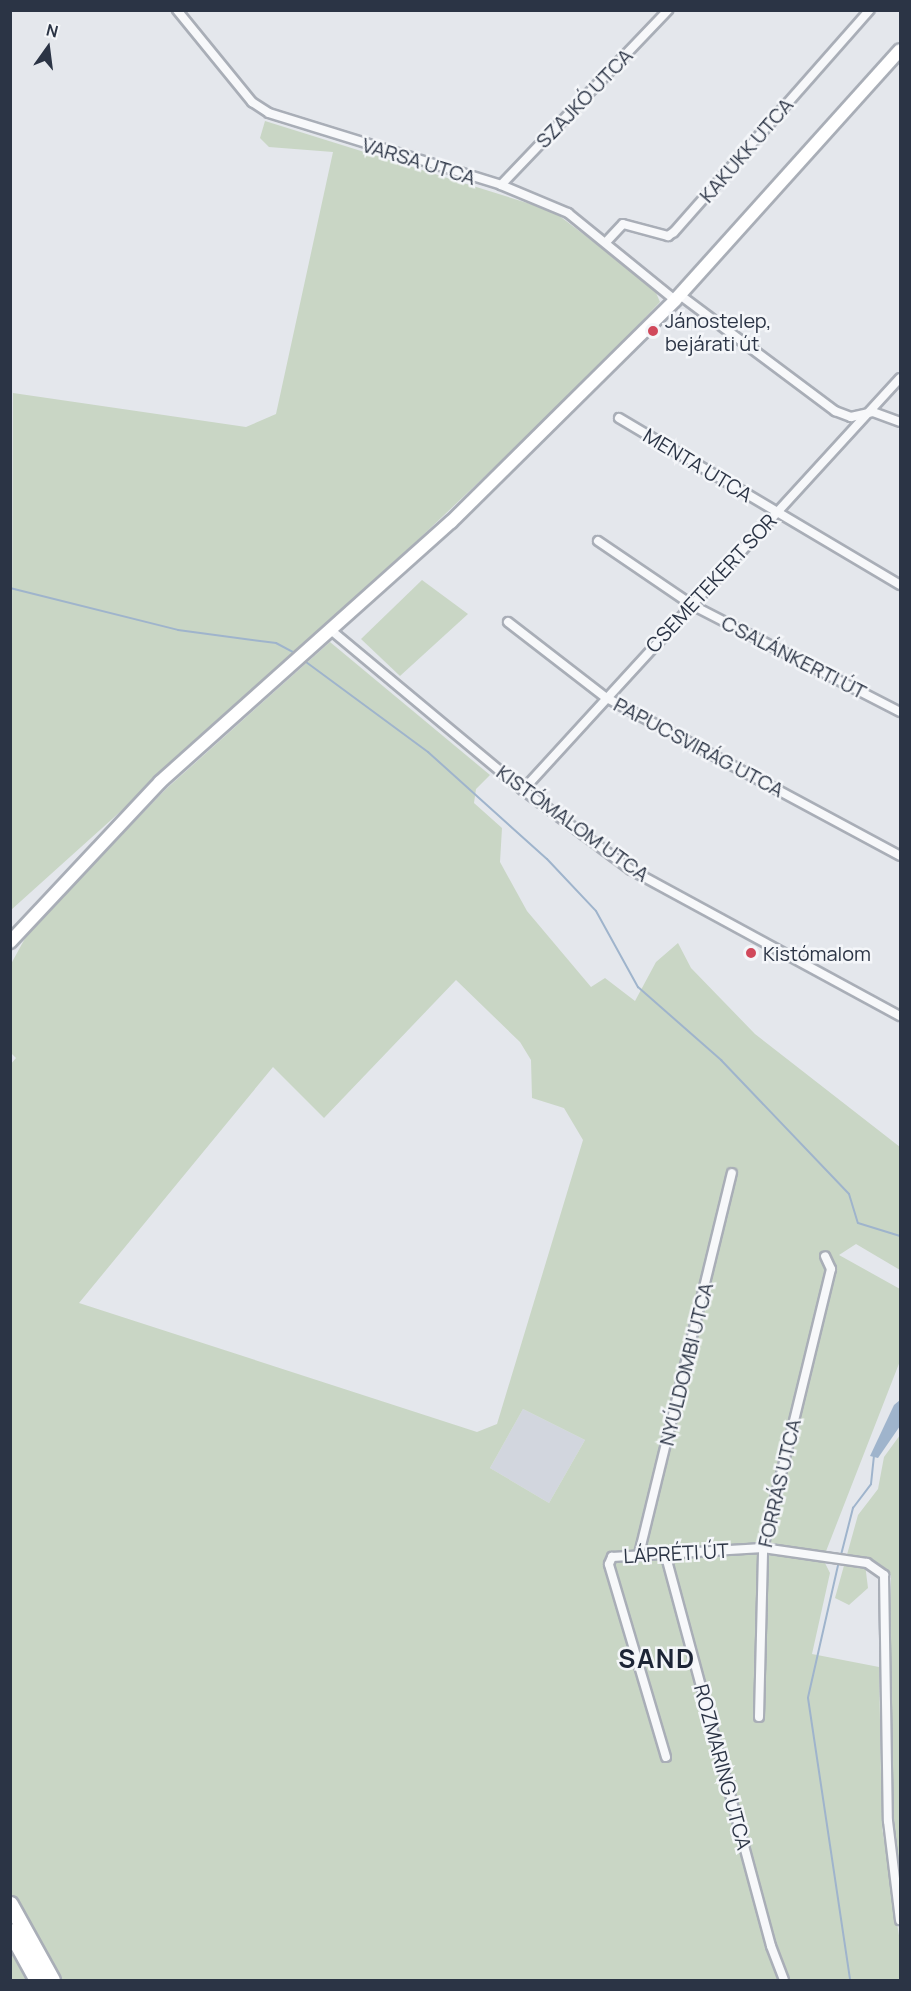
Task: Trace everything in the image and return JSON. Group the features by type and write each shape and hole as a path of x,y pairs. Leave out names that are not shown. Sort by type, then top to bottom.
{"highway":[{"path":"10,1904 52,1980"},
{"path":"10,1931 37,1980"}],"main road":[{"path":"10,942 160,782 332,631 494,481 677,298 900,50"}],"street":[{"name":"VARSA UTCA","path":"177,10 252,102 269,113 501,185 568,213 607,241 677,298 835,411 851,417 866,414 888,415 900,422"},
{"name":"SZAJKÓ UTCA","path":"501,185 668,10"},
{"name":"KAKUKK UTCA","path":"607,241 623,224 668,236 674,232 870,10"},
{"name":"CSEMETEKERT SOR","path":"523,790 605,697 900,378"},
{"name":"MENTA UTCA","path":"619,418 900,585"},
{"name":"CSALÁNKERTI ÚT","path":"598,541 692,605 900,712"},
{"name":"PAPUCSVIRÁG UTCA","path":"508,622 605,697 900,856"},
{"name":"KISTÓMALOM UTCA","path":"332,631 523,790 631,870 900,1016"},
{"name":"NYÚLDOMBI UTCA","path":"639,1554 732,1173"},
{"name":"FORRÁS UTCA","path":"759,1717 763,1548 831,1269 825,1256"},
{"name":"LÁPRÉTI ÚT","path":"666,1757 609,1561 617,1555 763,1548 867,1563 884,1575 888,1821 900,1920"},
{"name":"ROZMARING UTCA","path":"665,1553 771,1946 784,1980"}],"shaded area":[{"path":"523,1409 585,1440 549,1503 490,1468"}],"green space":[{"path":"265,121 553,211 654,288 660,302 582,384 340,614 11,910 13,393 246,427 276,414 333,152 269,147 260,138"},
{"path":"422,580 468,614 400,676 361,639"},
{"path":"330,642 490,775 476,789 474,803 502,828 500,862 527,911 591,987 605,978 635,1001 656,962 678,943 691,968 755,1034 900,1147 900,1270 856,1244 839,1255 900,1289 900,1361 823,1559 830,1573 812,1654 879,1667 882,1827 900,1942 900,1980 11,1980 10,1065 16,1058 11,1053 11,964 29,931 166,789","holes":["456,980 520,1042 531,1060 532,1098 564,1108 583,1140 497,1424 477,1432 79,1303 273,1067 324,1118","523,1409 585,1440 549,1503 490,1468"]},
{"path":"900,1435 900,1890 889,1760 891,1575 864,1556 868,1588 849,1605 835,1598 858,1515 878,1489 884,1457"}],"water":[{"path":"900,1400 900,1426 878,1458 870,1456 894,1405"}],"waterway":[{"path":"10,588 178,630 276,643 295,653"},
{"path":"306,662 428,752 547,859 596,911 638,987 721,1060 849,1194 858,1223 900,1236"},
{"path":"841,1555 853,1508 871,1484 874,1456"},
{"path":"839,1561 808,1698 850,1980"}],"place":[{"name":"Jánostelep, bejárati út","path":"653,331"},
{"name":"Kistómalom","path":"751,953"}],"district":[{"name":"SAND","path":"657,1659"}]}
